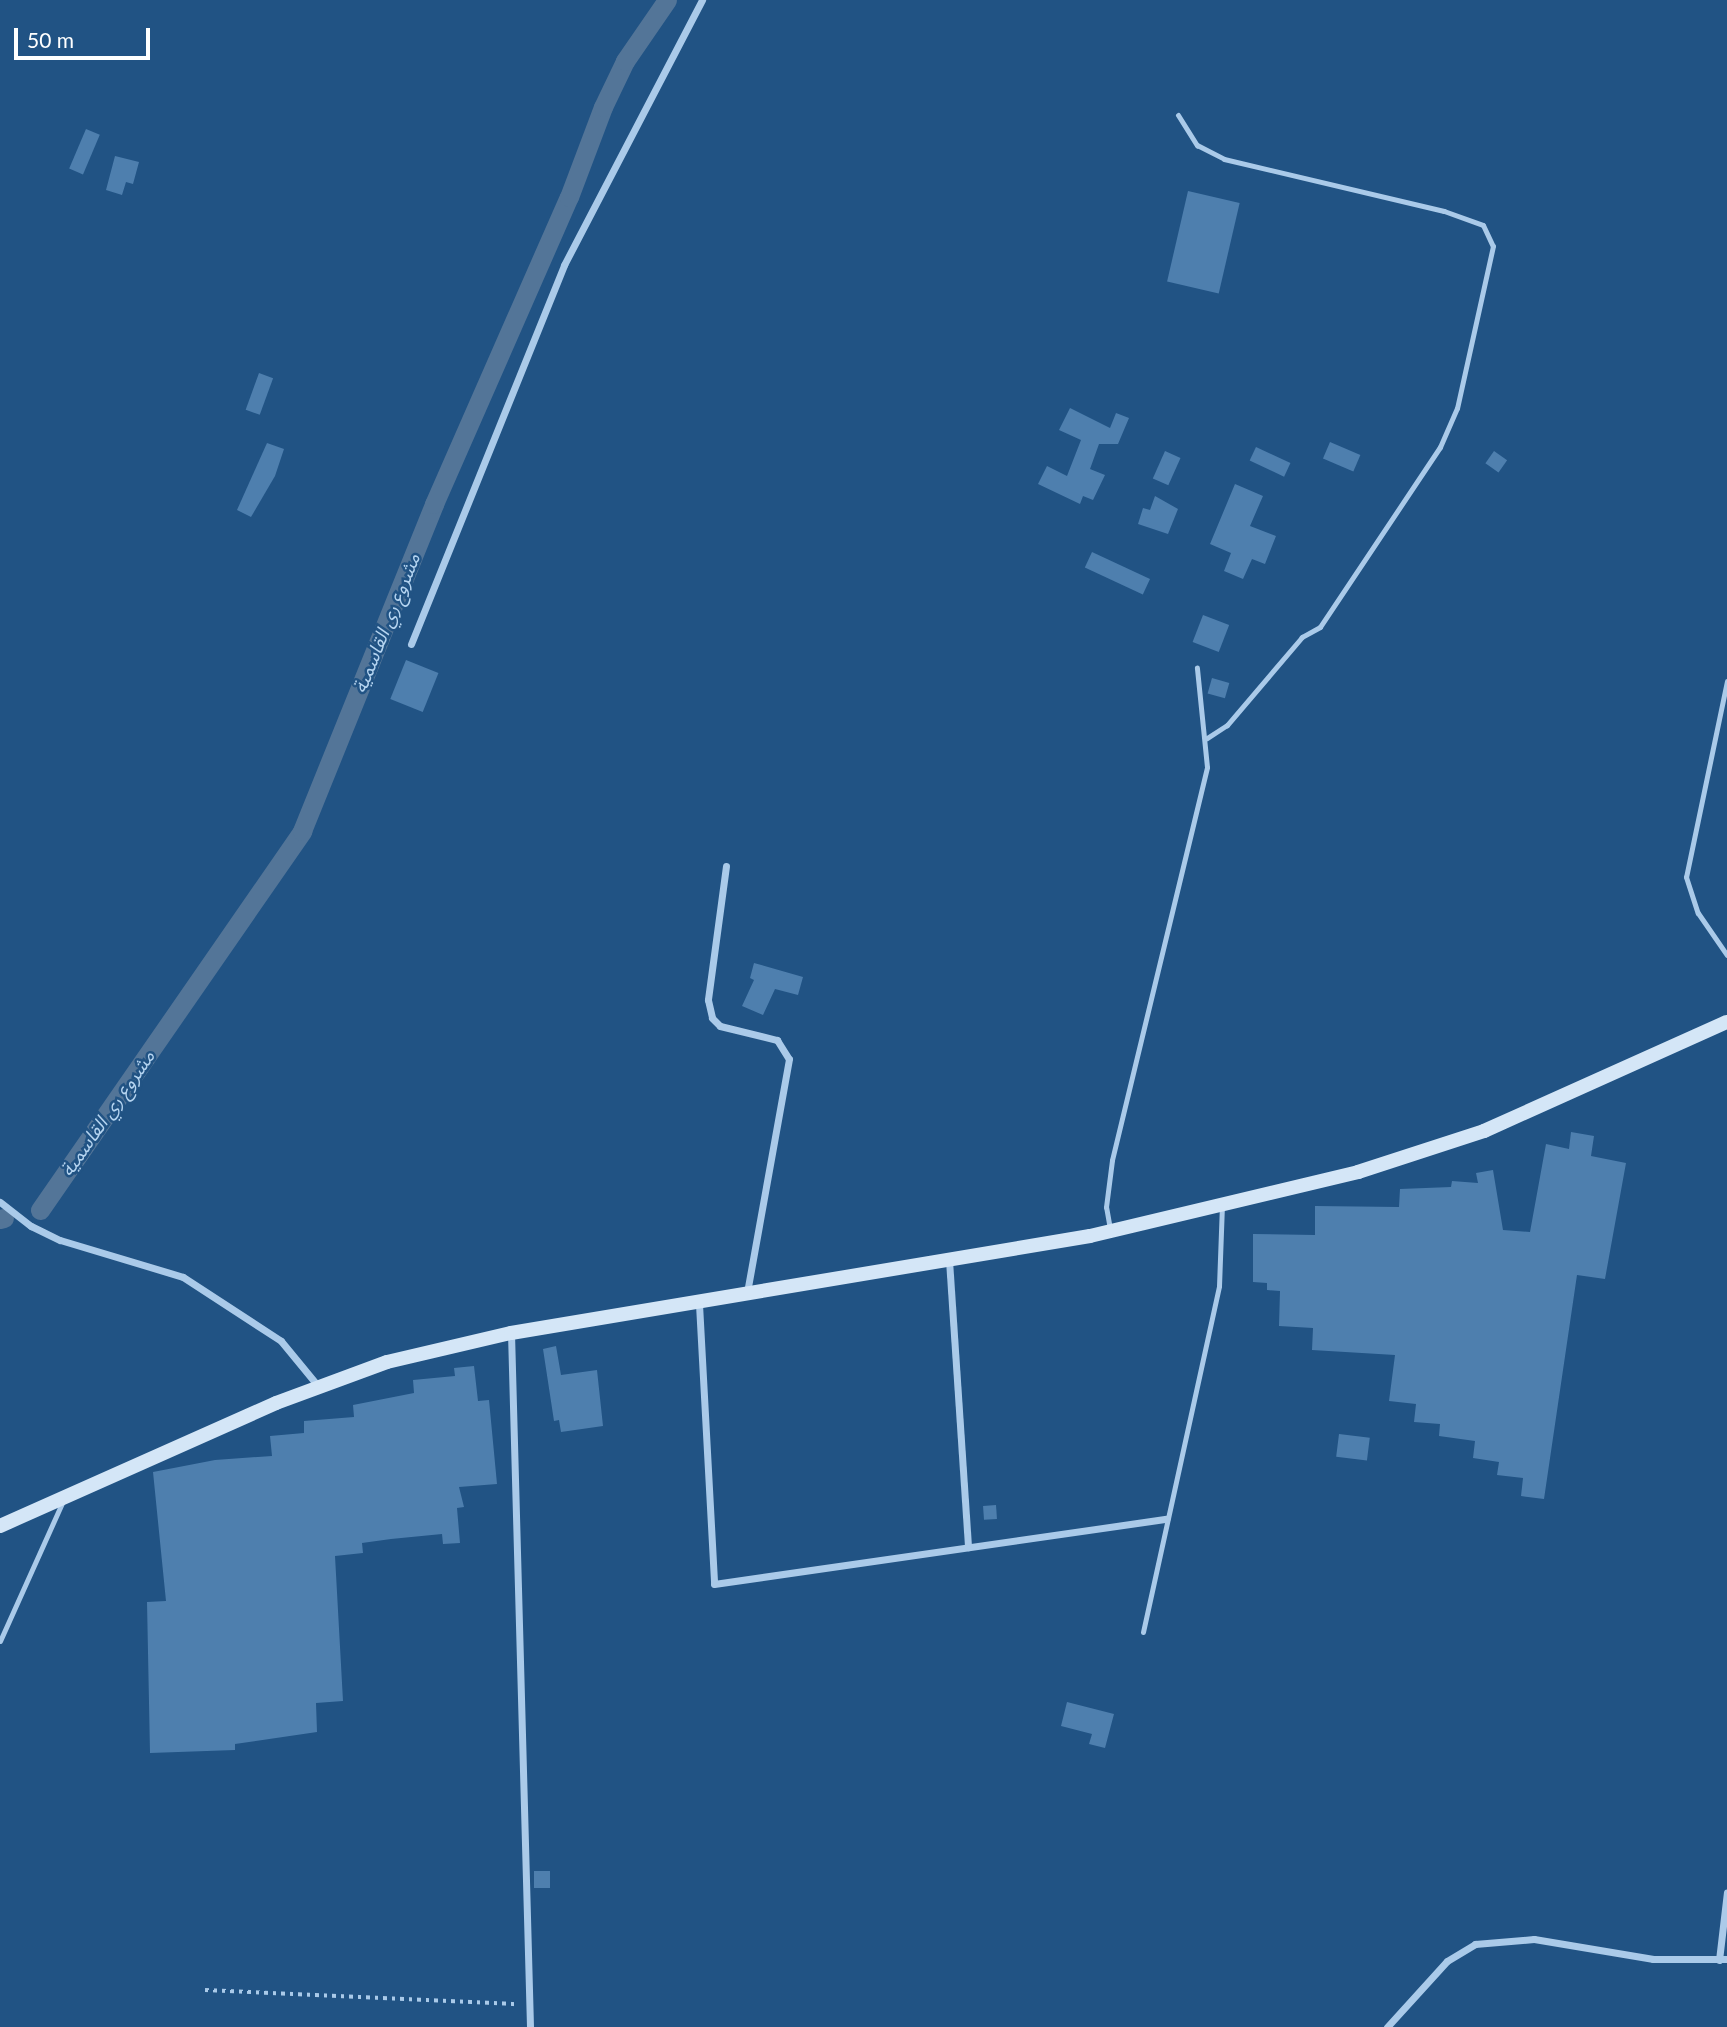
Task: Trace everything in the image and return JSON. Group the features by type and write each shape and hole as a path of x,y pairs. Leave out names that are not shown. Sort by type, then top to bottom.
{"main road":[{"path":"0,1527 318,1386 387,1362 510,1333 699,1304 747,1292 949,1261 1110,1231 1223,1205 1438,1148 1727,1022"}],"street":[{"path":"411,644 564,265 702,0"},
{"path":"726,866 708,1000 712,1018 720,1026 777,1040 789,1059 747,1292"},
{"path":"0,1202 53,1237 183,1277 281,1341 318,1386"},
{"path":"949,1261 968,1547"},
{"path":"699,1304 714,1584 1166,1519"},
{"path":"510,1333 530,2027"},
{"path":"1387,2027 1447,1961 1475,1944 1534,1939 1653,1959 1723,1959 1727,1892"}],"lane":[{"path":"1178,115 1197,145 1224,159 1444,211 1483,225 1493,246 1457,408 1440,447 1320,627 1302,637 1227,725 1208,738"},
{"path":"1110,1231 1106,1207 1112,1160 1208,767 1208,738 1197,699 1197,668"},
{"path":"1727,681 1686,877 1698,913 1727,955"},
{"path":"1143,1632 1219,1286 1223,1205"},
{"path":"0,1641 65,1498"}],"path":[{"path":"205,1990 529,2004"}],"building":[{"path":"86,129 100,135 83,174 69,169"},
{"path":"115,156 139,162 133,184 126,182 122,195 106,190"},
{"path":"1188,191 1240,203 1219,294 1167,282"},
{"path":"259,373 273,378 260,415 246,410"},
{"path":"1070,408 1110,428 1116,413 1129,418 1118,444 1099,444 1090,469 1105,475 1093,500 1083,496 1080,504 1038,484 1047,466 1067,476 1081,440 1059,430"},
{"path":"1330,442 1360,455 1353,471 1323,459"},
{"path":"267,443 284,449 275,476 251,517 237,510"},
{"path":"1256,447 1290,463 1284,477 1250,461"},
{"path":"1165,451 1181,458 1168,485 1153,478"},
{"path":"1494,451 1507,460 1499,472 1485,463"},
{"path":"1235,484 1263,496 1250,526 1276,536 1265,564 1252,559 1243,579 1224,571 1231,553 1210,544"},
{"path":"1155,496 1178,509 1168,534 1138,524 1143,508 1150,510"},
{"path":"1092,552 1150,579 1143,594 1085,567"},
{"path":"1203,615 1229,625 1219,652 1193,642"},
{"path":"406,660 438,673 423,712 390,699"},
{"path":"1212,678 1229,683 1225,698 1208,693"},
{"path":"754,963 803,977 798,995 775,989 763,1015 742,1006 754,980 750,978"},
{"path":"1571,1132 1594,1136 1591,1156 1626,1163 1605,1279 1577,1275 1544,1499 1521,1496 1523,1478 1497,1475 1499,1462 1473,1458 1475,1441 1439,1436 1440,1424 1414,1422 1416,1404 1389,1401 1395,1355 1312,1350 1313,1328 1279,1326 1280,1291 1267,1290 1267,1283 1253,1282 1253,1234 1315,1235 1315,1206 1399,1207 1400,1189 1451,1187 1452,1181 1478,1183 1476,1173 1493,1170 1503,1230 1530,1232 1546,1144 1569,1149"},
{"path":"556,1346 561,1375 597,1370 603,1426 561,1432 559,1420 554,1421 543,1349"},
{"path":"474,1366 478,1401 489,1400 497,1484 459,1487 464,1507 457,1508 460,1543 443,1544 442,1534 391,1539 362,1543 363,1553 335,1556 343,1701 316,1703 317,1732 235,1744 235,1750 150,1753 147,1602 166,1601 153,1472 215,1460 272,1456 270,1436 304,1433 304,1421 354,1417 353,1405 414,1393 413,1380 455,1376 454,1368"},
{"path":"1339,1434 1370,1438 1367,1461 1336,1457"},
{"path":"996,1505 997,1519 984,1520 983,1506"},
{"path":"1067,1702 1114,1714 1105,1748 1089,1744 1092,1734 1061,1726"},
{"path":"534,1871 550,1871 550,1888 534,1888"}],"waterway":[{"name":"مشروع ري القاسمية","path":"40,1210 302,831 434,504 569,197 603,107 625,61 667,0"},
{"name":"مشروع ري القاسمية","path":"0,1219 4,1218"}]}
